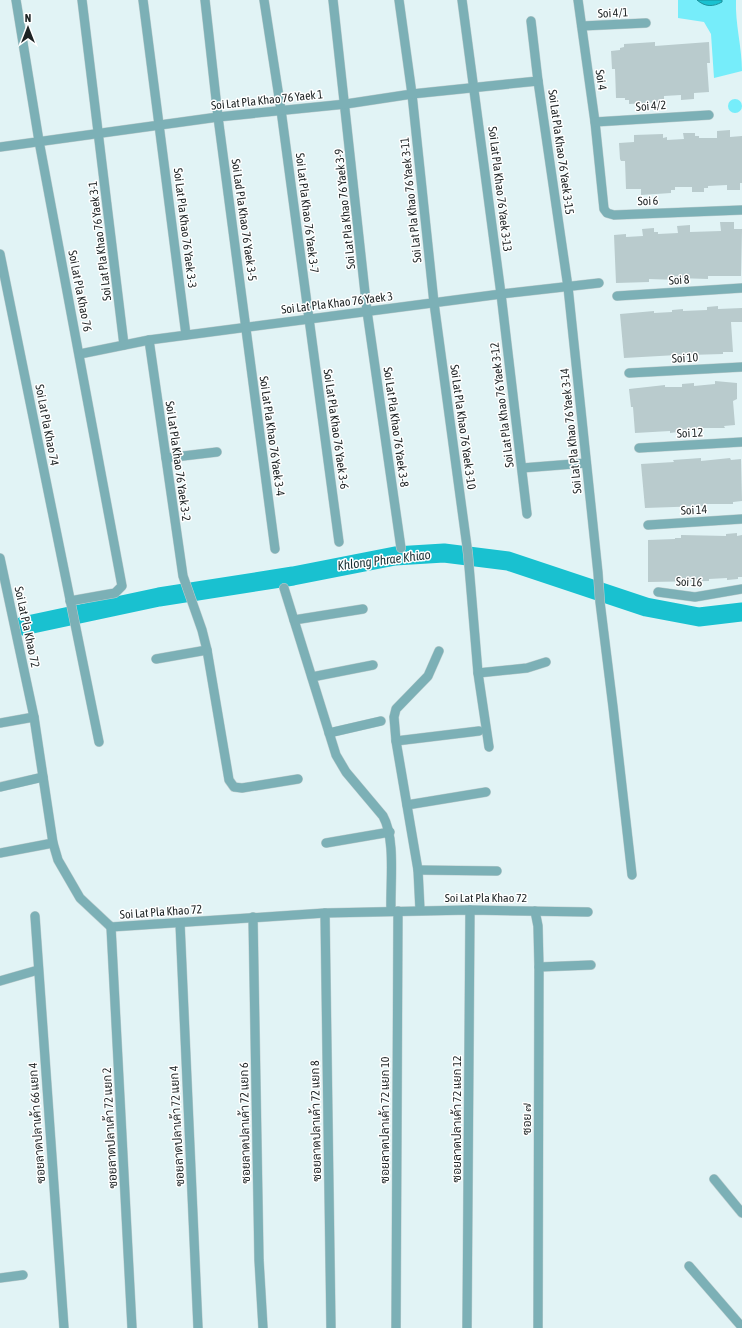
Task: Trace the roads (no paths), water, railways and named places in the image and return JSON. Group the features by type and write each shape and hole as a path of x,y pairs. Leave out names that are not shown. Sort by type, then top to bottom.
{"street":[{"name":"Soi Lat Pla Khao 76","path":"16,0 39,141 80,354 122,586 115,593 70,602"},
{"name":"Soi Lat Pla Khao 76 Yaek 3-1","path":"82,0 124,345"},
{"name":"Soi Lat Pla Khao 76 Yaek 3-3","path":"144,0 186,335"},
{"name":"Soi Lad Pla Khao 76 Yaek 3-5","path":"205,0 218,117 246,326"},
{"name":"Soi Lat Pla Khao 76 Yaek 3-7","path":"264,0 281,110 308,319"},
{"name":"Soi Lat Pla Khao 76 Yaek 3-9","path":"333,0 346,104 368,311"},
{"name":"Soi Lat Pla Khao 76 Yaek 3-11","path":"399,0 412,94 434,303"},
{"name":"Soi Lat Pla Khao 76 Yaek 3-13","path":"462,0 475,88 501,294"},
{"name":"Soi 4","path":"578,0 595,122 599,164"},
{"name":"Soi Lat Pla Khao 76 Yaek 3-15","path":"531,21 538,81 568,286"},
{"name":"Soi 4/1","path":"582,26 646,23"},
{"name":"Soi Lat Pla Khao 76 Yaek 1","path":"0,147 218,117 346,104 412,94 538,81"},
{"name":"Soi 4/2","path":"595,122 709,115"},
{"name":"Soi 6","path":"599,164 603,205 607,213 614,215 742,210"},
{"name":"Soi Lat Pla Khao 74","path":"0,254 70,602 100,742"},
{"name":"Soi Lat Pla Khao 76 Yaek 3","path":"80,354 149,340 246,326 599,283"},
{"name":"Soi Lat Pla Khao 76 Yaek 3-14","path":"568,286 600,602 614,707 632,875"},
{"name":"Soi 8","path":"617,296 742,288"},
{"name":"Soi Lat Pla Khao 76 Yaek 3-12","path":"501,294 527,514"},
{"name":"Soi Lat Pla Khao 76 Yaek 3-10","path":"434,303 468,554 478,673 489,747"},
{"name":"Soi Lat Pla Khao 76 Yaek 3-8","path":"368,311 401,548"},
{"name":"Soi Lat Pla Khao 76 Yaek 3-6","path":"308,319 339,542"},
{"name":"Soi Lat Pla Khao 76 Yaek 3-4","path":"246,326 275,549"},
{"name":"Soi Lat Pla Khao 76 Yaek 3-2","path":"149,340 184,585 202,630 207,650 229,780 234,787 242,788 298,779"},
{"name":"Soi 10","path":"629,373 742,367"},
{"name":"Soi 12","path":"639,448 742,442"},
{"path":"166,458 217,452"},
{"path":"522,468 586,463"},
{"name":"Soi 14","path":"648,525 742,519"},
{"name":"Soi Lat Pla Khao 72","path":"0,558 34,717 53,843 58,860 80,898 111,927 325,913 420,910 535,910 588,912"},
{"path":"284,588 340,764 383,816 390,832 326,843"},
{"name":"Soi 16","path":"658,592 695,597 742,590"},
{"path":"294,620 363,609"},
{"path":"156,659 207,650"},
{"path":"420,910 418,870 396,741 394,717 396,709 428,676 439,651"},
{"path":"478,673 527,668 546,662"},
{"path":"312,677 372,665"},
{"path":"0,723 34,717"},
{"path":"329,733 381,721"},
{"path":"396,741 479,731"},
{"path":"0,787 43,777"},
{"path":"407,805 486,792"},
{"name":"ซอยลาดปลาเค้า 72 แยก 10","path":"390,832 394,911 396,1328"},
{"path":"0,853 53,843"},
{"path":"418,870 497,871"},
{"name":"ซอยลาดปลาเค้า 72 แยก 12","path":"467,1328 470,910"},
{"name":"ซอย ๗","path":"535,910 538,926 539,967 538,1328"},
{"name":"ซอยลาดปลาเค้า 72 แยก 8","path":"325,913 331,1328"},
{"name":"ซอยลาดปลาเค้า 66 แยก 4","path":"35,916 64,1328"},
{"name":"ซอยลาดปลาเค้า 72 แยก 6","path":"253,917 260,1260 263,1328"},
{"name":"ซอยลาดปลาเค้า 72 แยก 4","path":"180,923 198,1328"},
{"name":"ซอยลาดปลาเค้า 72 แยก 2","path":"111,927 132,1328"},
{"path":"539,967 591,965"},
{"path":"0,981 38,970"},
{"path":"714,1179 742,1213"},
{"path":"689,1266 742,1326"},
{"path":"0,1278 23,1276"}],"waterway":[{"name":"Khlong Phrae Khiao","path":"23,626 159,597 293,576 395,556 444,553 508,561 646,607 699,617 742,612"}]}
